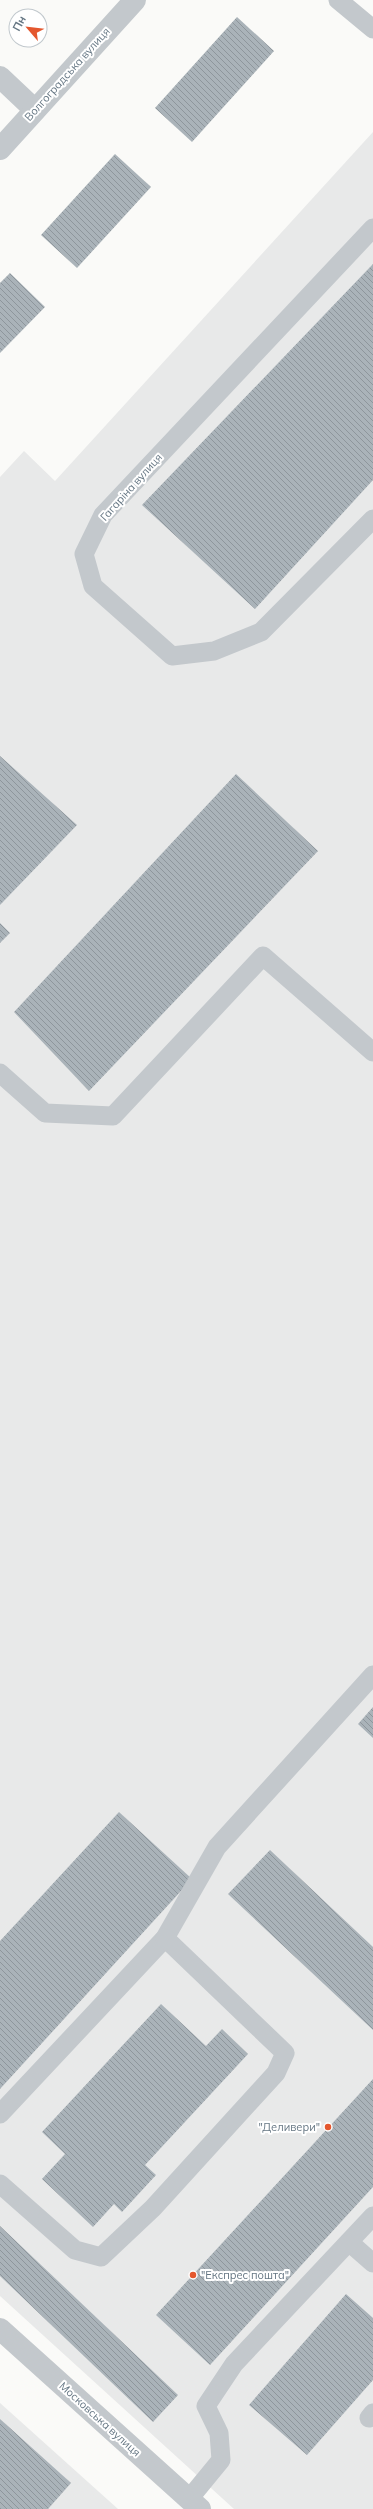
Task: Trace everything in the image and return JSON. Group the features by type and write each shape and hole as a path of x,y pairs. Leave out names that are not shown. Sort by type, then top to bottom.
{"street":[{"name":"Волгоградська вулиця","path":"0,149 135,0"},
{"path":"0,77 35,110"},
{"name":"Московська вулиця","path":"0,2329 194,2504"}],"lane":[{"path":"338,0 373,29"},
{"name":"Гагаріна вулиця","path":"373,228 103,515 84,554 93,586 172,656 214,651 261,632 373,519"},
{"path":"0,1073 45,1113 113,1116 264,956 373,1052"},
{"path":"0,2114 165,1938 217,1848 373,1675"},
{"path":"0,2184 75,2250 101,2257 153,2208 276,2073 285,2053 165,1938"},
{"path":"194,2504 221,2460 219,2433 206,2406 234,2364 373,2216"},
{"path":"348,2242 373,2263"}],"shaded area":[{"path":"373,132 373,2509 234,2509 0,2296 0,477 24,451 55,481"},
{"path":"0,2403 118,2509 0,2509"}],"building":[{"path":"237,17 274,51 192,142 155,108"},
{"path":"115,154 151,187 77,268 41,235"},
{"path":"373,264 373,480 255,609 142,505"},
{"path":"10,273 45,307 0,353 0,283"},
{"path":"0,756 77,825 0,905"},
{"path":"236,774 318,851 89,1091 14,1012"},
{"path":"0,923 10,933 0,943"},
{"path":"373,1707 373,1738 358,1724"},
{"path":"119,1812 192,1879 0,2089 0,1941"},
{"path":"270,1850 373,1947 373,2030 228,1894"},
{"path":"161,2004 206,2046 222,2029 248,2054 145,2165 156,2175 122,2212 114,2204 93,2227 42,2179 65,2154 42,2132"},
{"path":"373,2079 373,2187 210,2365 156,2315"},
{"path":"0,2226 178,2395 153,2422 0,2276"},
{"path":"346,2294 373,2318 373,2380 307,2455 249,2405"},
{"path":"0,2419 71,2483 48,2509 0,2509"}],"place":[{"name":"\"Деливери\"","path":"328,2127"},
{"name":"\"Експрес пошта\"","path":"193,2275"}]}
